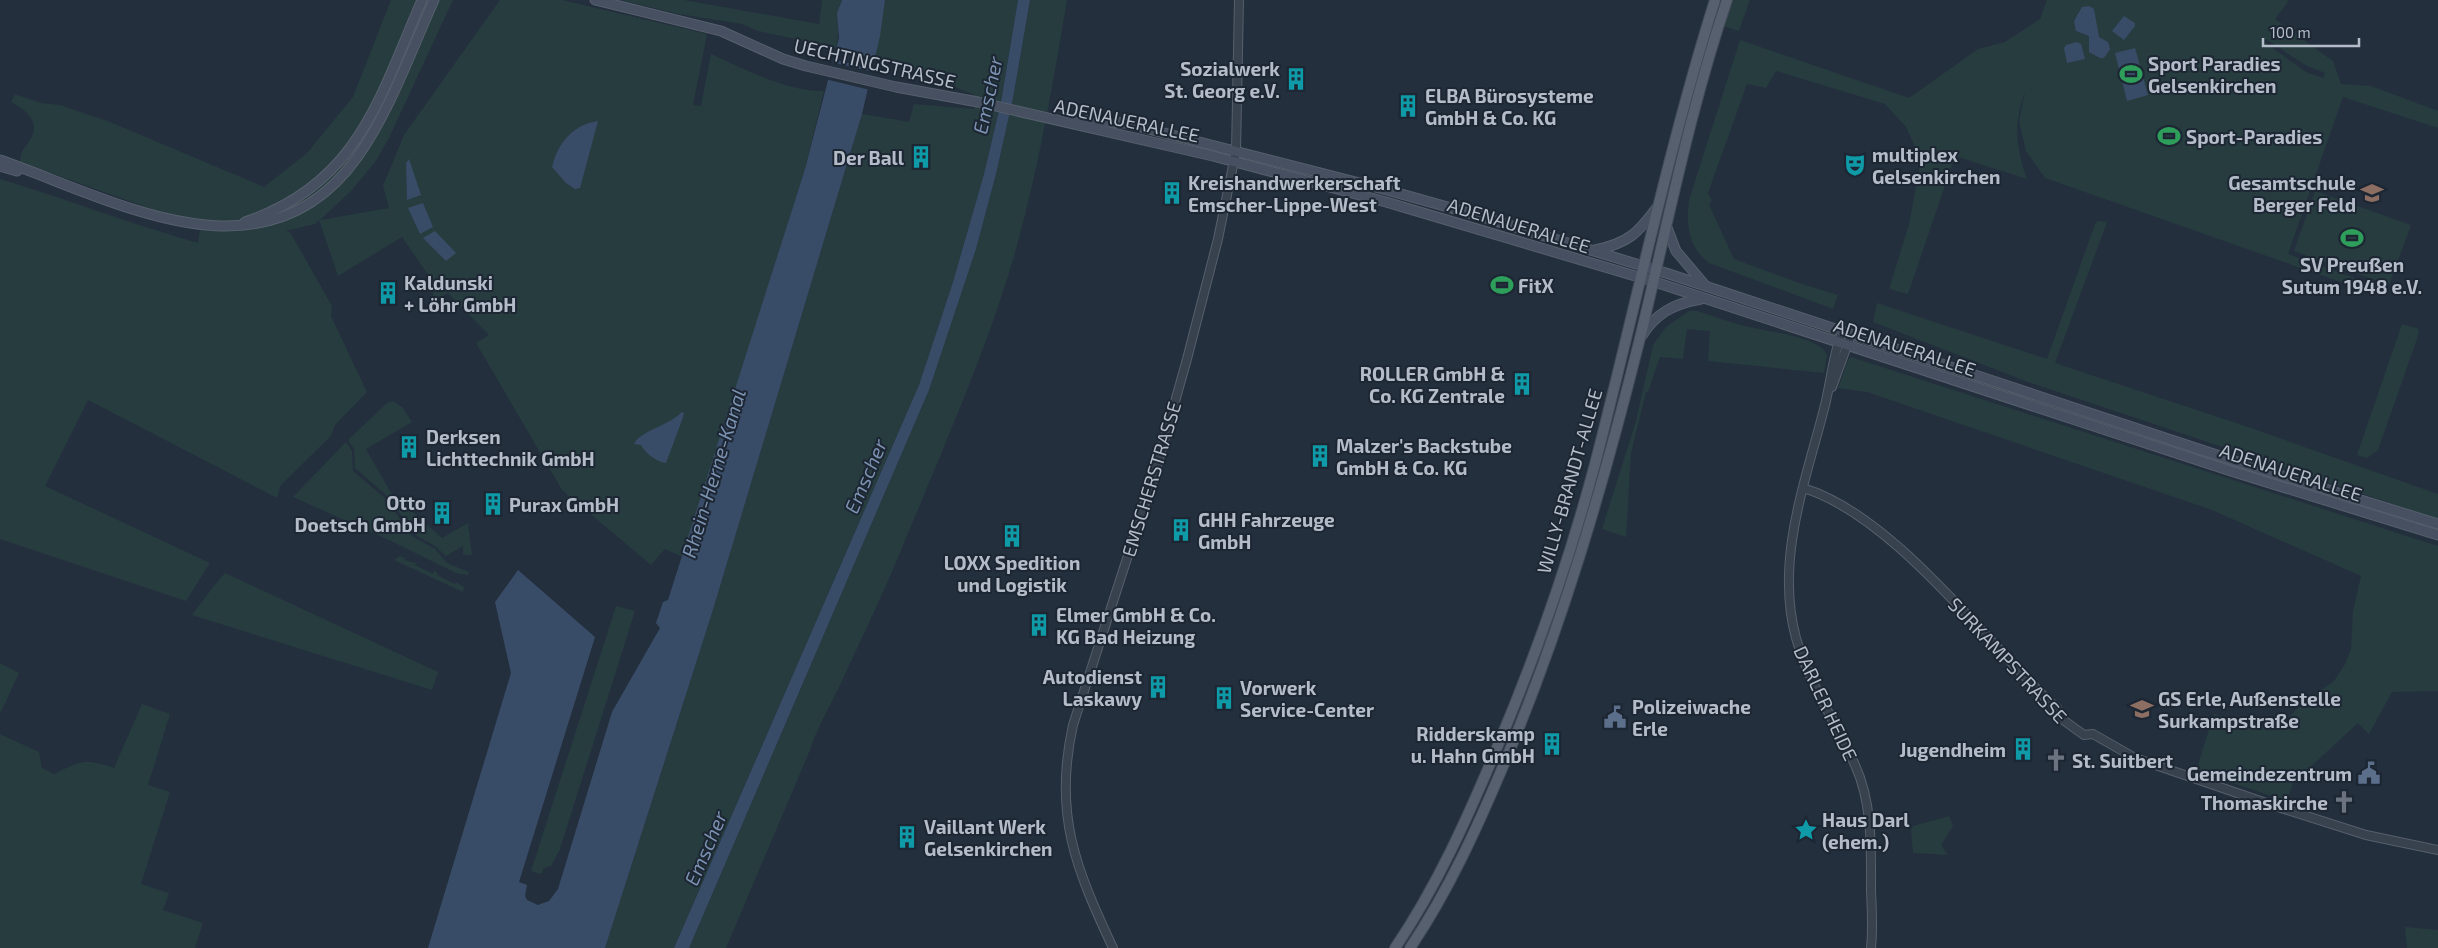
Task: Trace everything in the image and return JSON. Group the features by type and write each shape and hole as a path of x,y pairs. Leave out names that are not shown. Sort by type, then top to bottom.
{"main road":[{"path":"233,225 254,219 294,200 320,182 340,163 356,140 374,107 422,0"},
{"path":"0,160 146,213 172,220 197,225 248,226 283,217 320,195 348,169 374,130 434,0"},
{"name":"UECHTINGSTRASSE","path":"595,0 721,30 783,59 879,83 984,103 1035,116"},
{"name":"WILLY-BRANDT-ALLEE","path":"1395,948 1416,918 1463,826 1534,654 1560,578 1594,467 1694,65 1715,0"},
{"name":"WILLY-BRANDT-ALLEE","path":"1410,948 1434,913 1468,846 1512,746 1541,670 1602,486 1704,73 1727,0"},
{"name":"ADENAUERALLEE","path":"1035,116 1125,123 1387,190 1593,250 2244,464 2438,524"},
{"name":"ADENAUERALLEE","path":"1035,116 1234,162 1386,202 1652,281 2307,495 2438,535"},
{"path":"0,166 25,174 34,173"},
{"path":"1593,250 1614,246 1629,239 1644,225 1658,206"},
{"path":"1666,226 1676,251 1706,286"},
{"path":"1639,340 1664,311 1676,304 1702,298"}],"street":[{"name":"EMSCHERSTRASSE","path":"1114,948 1086,889 1072,848 1065,799 1066,757 1073,725 1150,486 1183,376 1218,239 1236,151 1239,0"},
{"name":"DARLER HEIDE","path":"1846,333 1803,488 1791,553 1789,587 1796,638 1806,666 1855,765 1863,787 1870,837 1872,948"},
{"name":"SURKAMPSTRASSE","path":"1803,488 1817,492 1860,517 1905,553 2057,708 2059,717 2084,735 2094,734 2135,758 2275,806 2366,835 2438,850"}],"green space":[{"path":"391,0 453,0 388,140 375,162 351,191 320,220 389,208 383,186 404,135 500,0 562,0 707,34 693,105 701,106 711,54 781,84 796,88 824,91 805,169 683,557 665,549 651,565 562,490 476,343 489,335 448,293 433,301 433,282 402,237 338,276 319,220 315,224 286,231 290,232 332,306 331,316 367,392 335,425 331,436 280,486 277,498 88,400 45,486 210,563 186,601 0,539 0,179 198,243 201,223 182,220 20,162 23,151 34,132 34,126 30,116 11,102 15,94 41,103 60,105 110,122 264,187 307,153 353,97"},
{"path":"621,0 684,0 819,24 822,0 842,0 838,11 836,48 758,31 742,24 679,14"},
{"path":"885,0 1018,0 1001,102 984,174 953,282 919,385 674,948 605,948 712,613 862,114 909,122 914,104 974,109 979,100 972,94 941,81 874,58"},
{"path":"1030,0 1067,0 1040,152 1012,264 989,332 897,561 817,732 726,948 689,948 929,390 976,249 996,174 1013,98"},
{"path":"1732,0 1750,0 1739,31 1723,26"},
{"name":"Sport-Paradies","path":"2047,0 2287,0 2288,2 2275,19 2333,61 2341,84 2371,86 2438,111 2438,128 2343,97 2288,254 2377,286 2375,294 2045,178 2026,151 2019,121 2025,92 2017,125 2017,136 2020,156 2027,179 1955,156 1908,294 1889,289 1909,224 1921,160 1906,127 1885,104 1776,71 1766,88 1747,84 1708,193 1712,200 1709,205 1734,259 1838,295 1833,309 1709,263 1697,250 1688,227 1689,200 1740,40 1909,98 1978,49 2005,42 2040,19","holes":["2260,39 2266,39 2305,65 2325,73 2323,78 2306,72"]},
{"name":"SV Preußen Sutum 1948 e.V.","path":"2315,191 2411,225 2389,285 2294,251"},
{"path":"2098,221 2107,222 2055,363 2248,427 2438,494 2438,519 2028,382 1873,322 1877,303 2047,359 2095,224"},
{"path":"1689,311 1697,311 1742,325 1804,339 1815,344 1823,349 1827,355 1824,373 1708,361 1710,331 1687,329 1683,359 1660,357 1648,392 1646,392 1631,453 1626,537 1602,529 1636,421 1653,345 1666,327"},
{"path":"2402,324 2419,329 2418,336 2378,450 2367,458 2357,455"},
{"path":"1851,357 2438,546 2438,691 2392,692 2369,734 2358,723 2293,783 2287,801 2196,771 2214,714 2250,726 2280,726 2303,703 2334,681 2345,664 2351,649 2353,611 2361,576 2212,510 1867,392 1838,388 1848,360"},
{"path":"393,401 402,407 412,422 366,449 391,493 442,538 468,523 472,555 463,555 463,546 446,556 435,546 417,536 385,494 355,468 354,449 348,440 387,403"},
{"path":"346,442 352,451 353,471 386,499 412,536 435,549 447,563 469,572 468,575 456,573 391,541 293,497"},
{"path":"400,556 405,558 404,560 416,563 415,565 433,574 434,571 438,573 437,575 455,584 456,582 464,587 463,592 394,560"},
{"path":"225,573 438,672 432,690 192,615"},
{"path":"616,606 635,611 560,849 551,866 544,868 541,874 531,871"},
{"path":"0,663 19,673 0,714"},
{"path":"142,704 170,714 148,785 170,792 141,884 169,893 163,910 203,923 195,948 0,948 0,734 39,752 42,768 54,774 83,762 114,768"},
{"path":"1949,816 1953,826 1941,845 1948,855 1913,853 1911,830 1913,826"},
{"path":"2405,927 2438,930 2438,948 2407,948"}],"water":[{"name":"Rhein-Herne-Kanal","path":"842,0 885,0 880,36 862,114 712,613 605,948 428,948 511,673 495,602 518,570 595,637 519,882 527,885 525,896 527,900 538,905 549,901 558,889 612,712 660,628 656,623 663,602 668,600 805,169 839,38 837,13"},
{"path":"1018,0 1030,0 1013,98 996,174 976,249 929,390 689,948 674,948 919,385 953,282 984,174 1001,102"},
{"path":"2089,6 2094,9 2099,37 2108,42 2110,49 2104,58 2089,52 2089,36 2076,31 2074,21 2082,7"},
{"path":"2124,16 2135,23 2135,26 2124,40 2112,31"},
{"path":"2077,42 2081,44 2085,59 2067,63 2064,48 2066,45"},
{"name":"Sport Paradies Gelsenkirchen","path":"2135,48 2148,95 2127,101 2115,53"},
{"path":"598,121 580,188 575,189 566,183 552,167 555,158 568,136 581,126"},
{"path":"409,159 421,195 407,200 406,163"},
{"path":"423,203 433,227 420,234 408,208"},
{"path":"435,231 456,253 446,261 423,238"},
{"path":"682,412 684,413 682,420 666,463 652,457 641,445 634,444 642,435 677,417"}],"pier":[{"path":"833,49 877,59 874,69 831,59"},
{"path":"830,62 874,72 870,90 825,79"}],"place":[{"name":"Sport Paradies Gelsenkirchen","path":"2131,74"},
{"name":"Sozialwerk St. Georg e.V.","path":"1296,79"},
{"name":"ELBA Bürosysteme GmbH & Co. KG","path":"1408,106"},
{"name":"Sport-Paradies","path":"2169,136"},
{"name":"Der Ball","path":"921,157"},
{"name":"multiplex Gelsenkirchen","path":"1855,165"},
{"name":"Kreishandwerkerschaft Emscher-Lippe-West","path":"1172,193"},
{"name":"Gesamtschule Berger Feld","path":"2372,193"},
{"name":"SV Preußen Sutum 1948 e.V.","path":"2352,238"},
{"name":"FitX","path":"1502,285"},
{"name":"Kaldunski + Löhr GmbH","path":"388,293"},
{"name":"ROLLER GmbH & Co. KG Zentrale","path":"1522,384"},
{"name":"Derksen Lichttechnik GmbH","path":"409,447"},
{"name":"Malzer's Backstube GmbH & Co. KG","path":"1320,456"},
{"name":"Purax GmbH","path":"493,504"},
{"name":"Otto Doetsch GmbH","path":"442,513"},
{"name":"GHH Fahrzeuge GmbH","path":"1181,530"},
{"name":"LOXX Spedition und Logistik","path":"1012,536"},
{"name":"Elmer GmbH & Co. KG Bad Heizung","path":"1039,625"},
{"name":"Autodienst Laskawy","path":"1158,687"},
{"name":"Vorwerk Service-Center","path":"1224,698"},
{"name":"GS Erle, Außenstelle Surkampstraße","path":"2142,709"},
{"name":"Polizeiwache Erle","path":"1615,717"},
{"name":"Ridderskamp u. Hahn GmbH","path":"1552,744"},
{"name":"Jugendheim","path":"2023,749"},
{"name":"St. Suitbert","path":"2056,760"},
{"name":"Gemeindezentrum","path":"2369,773"},
{"name":"Thomaskirche","path":"2344,802"},
{"name":"Haus Darl (ehem.)","path":"1806,830"},
{"name":"Vaillant Werk Gelsenkirchen","path":"907,837"}],"water label":[{"name":"Emscher","path":"987,95"},
{"name":"Emscher","path":"865,476"},
{"name":"Emscher","path":"705,848"}]}
